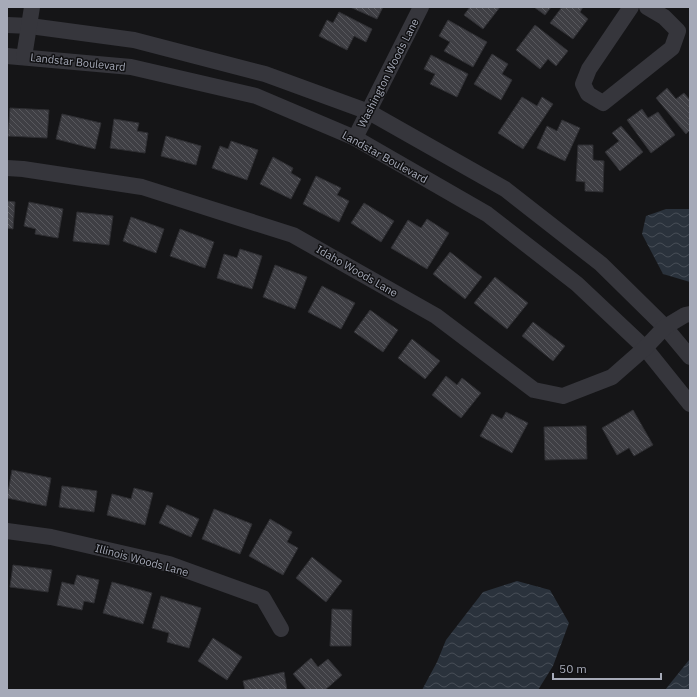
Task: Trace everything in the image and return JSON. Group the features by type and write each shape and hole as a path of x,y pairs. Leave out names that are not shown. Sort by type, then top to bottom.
{"street":[{"path":"24,57 32,7"},
{"name":"Washington Woods Lane","path":"355,138 421,7"},
{"path":"631,7 589,69 583,84 588,94 603,103 672,48 678,31 664,17 647,7"},
{"path":"7,25 30,26 134,40 265,74 369,112 505,189 600,264 665,327 690,357"},
{"name":"Landstar Boulevard","path":"7,56 131,68 256,96 355,138 487,214 576,284 645,348 690,404"},
{"name":"Idaho Woods Lane","path":"7,168 23,169 142,187 293,235 436,316 534,390 563,396 612,377 645,348 665,327 685,315 690,314"},
{"name":"Illinois Woods Lane","path":"7,531 51,537 169,564 263,598 281,629"}],"water":[{"path":"666,209 690,209 690,282 663,274 642,234 646,216"},
{"path":"517,581 550,590 569,623 553,666 538,690 422,690 437,662 446,640 483,592"},
{"path":"690,659 690,690 665,690 689,660"}],"building":[{"path":"350,7 383,7 377,19"},
{"path":"470,7 500,7 483,29 464,15"},
{"path":"534,7 551,7 545,15"},
{"path":"562,7 583,7 580,12 588,19 573,39 550,23"},
{"path":"339,12 372,29 366,42 354,36 347,50 319,36 327,20 333,23"},
{"path":"448,20 487,42 473,67 444,51 450,42 439,36"},
{"path":"535,25 568,51 556,66 548,59 540,69 516,50"},
{"path":"492,54 508,64 502,74 512,80 501,100 474,84"},
{"path":"431,55 468,74 457,97 430,84 435,74 424,69"},
{"path":"667,88 676,99 684,93 690,100 690,130 686,134 656,98"},
{"path":"522,97 537,106 542,97 553,104 523,149 498,133"},
{"path":"10,108 49,110 47,138 8,136"},
{"path":"642,109 648,118 658,112 675,135 651,153 627,120"},
{"path":"62,114 101,123 95,149 56,139"},
{"path":"114,119 139,123 137,131 148,133 145,153 110,148"},
{"path":"562,120 580,128 565,161 537,148 547,126 557,131"},
{"path":"621,126 643,152 620,171 605,152 619,141 612,133"},
{"path":"166,136 201,146 196,165 161,156"},
{"path":"231,141 258,150 247,180 212,168 220,146 228,149"},
{"path":"578,145 593,145 593,160 604,161 603,192 585,191 585,182 576,181"},
{"path":"273,157 293,168 291,173 301,179 291,199 260,184"},
{"path":"316,176 341,188 337,195 349,201 339,222 303,204"},
{"path":"7,201 15,202 13,229 7,228"},
{"path":"29,202 63,209 58,238 35,234 36,229 24,226"},
{"path":"364,203 394,221 381,242 351,223"},
{"path":"77,212 113,216 109,245 73,241"},
{"path":"131,217 164,229 156,253 123,241"},
{"path":"427,219 449,233 427,269 391,248 408,220 421,228"},
{"path":"180,229 214,242 205,268 170,256"},
{"path":"240,249 262,256 252,289 217,278 224,254 237,258"},
{"path":"450,252 482,277 465,299 433,274"},
{"path":"275,265 307,277 295,309 263,297"},
{"path":"495,277 528,303 507,329 474,303"},
{"path":"322,286 355,303 341,329 308,312"},
{"path":"370,310 398,330 383,352 354,332"},
{"path":"533,322 565,346 553,361 522,336"},
{"path":"412,339 440,361 425,379 398,358"},
{"path":"446,376 457,385 462,378 481,393 461,418 432,395"},
{"path":"633,410 653,445 634,456 629,448 617,455 602,428"},
{"path":"506,412 528,423 512,453 480,436 492,414 502,419"},
{"path":"586,426 587,459 545,460 544,427"},
{"path":"12,470 51,478 46,506 7,498"},
{"path":"62,486 97,491 94,512 59,507"},
{"path":"134,488 153,493 145,525 107,515 112,494 131,499"},
{"path":"167,505 199,519 191,537 159,523"},
{"path":"214,509 252,524 240,554 202,539"},
{"path":"270,519 292,532 287,542 298,548 283,575 249,556"},
{"path":"312,557 342,581 326,602 296,578"},
{"path":"13,565 52,570 48,592 10,587"},
{"path":"77,575 99,580 94,603 84,601 82,610 57,605 62,582 74,585"},
{"path":"112,582 152,593 143,624 103,613"},
{"path":"161,596 201,608 189,648 167,642 169,633 152,628"},
{"path":"332,609 352,610 351,646 330,646"},
{"path":"213,638 242,657 227,680 198,661"},
{"path":"311,658 318,667 328,659 342,675 325,690 307,690 293,674"},
{"path":"284,672 287,690 245,690 243,681"}]}
